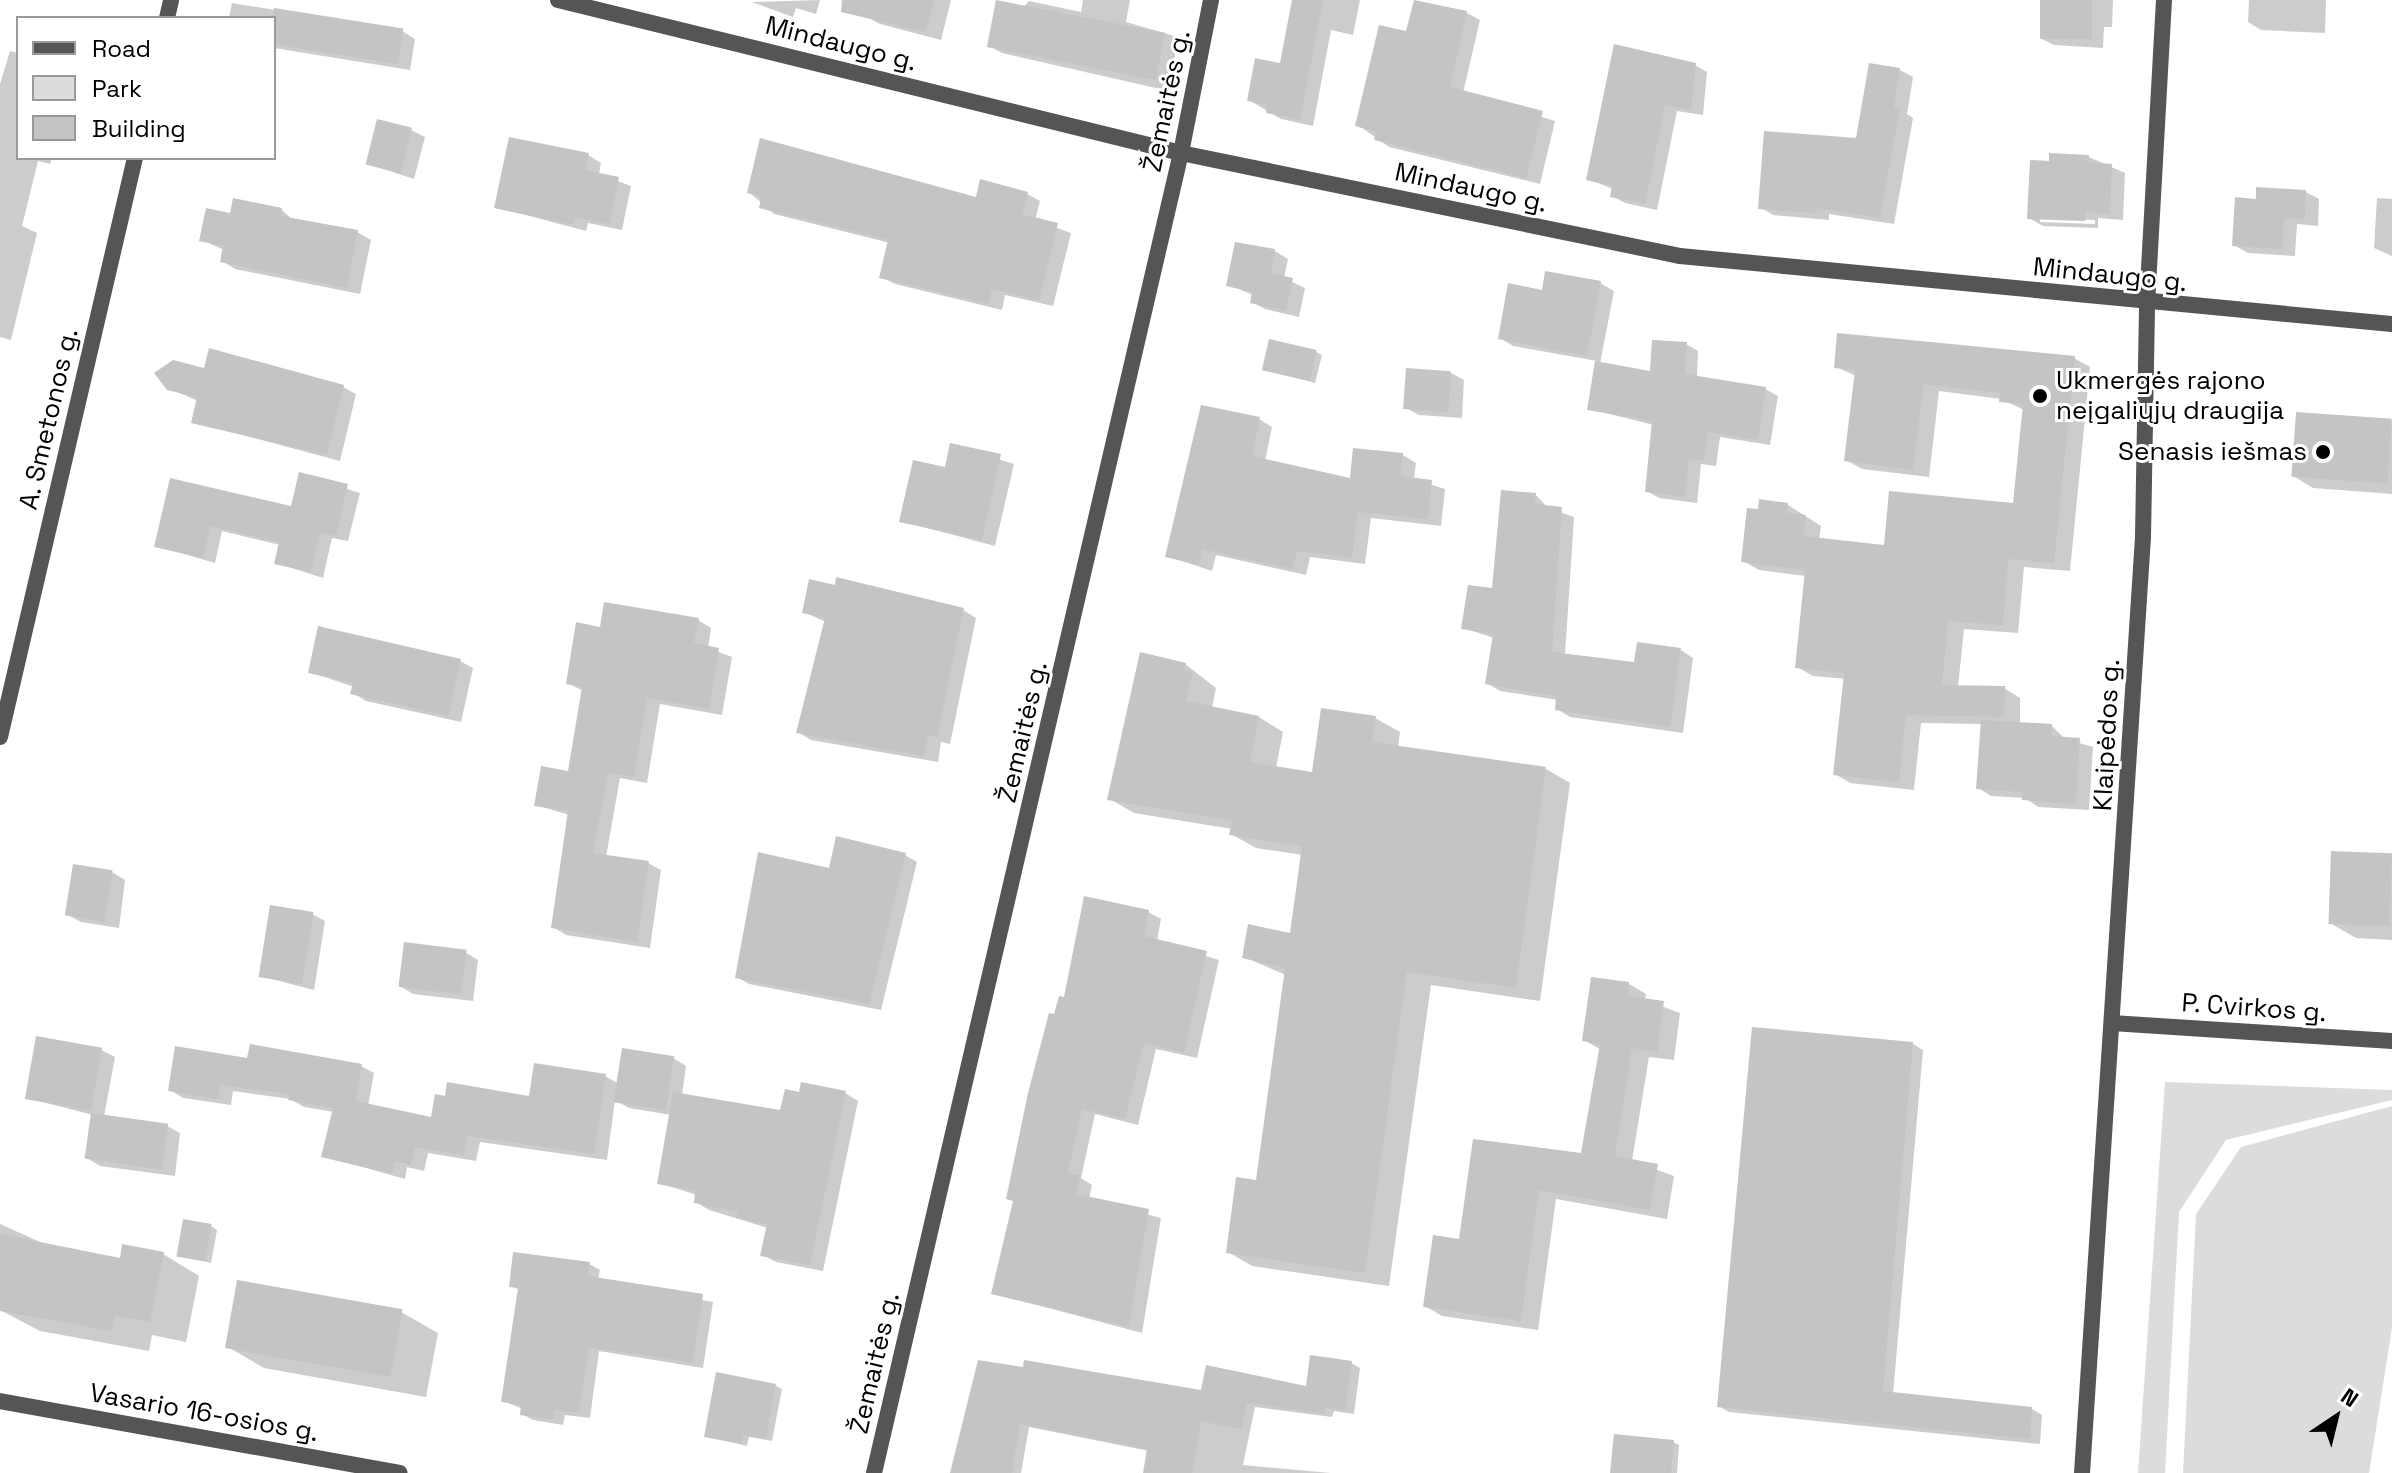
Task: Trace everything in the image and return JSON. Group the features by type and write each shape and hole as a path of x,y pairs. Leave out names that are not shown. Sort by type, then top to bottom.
{"street":[{"name":"Mindaugo g.","path":"558,0 1181,153 1680,256 2147,304 2392,324"},
{"name":"Žemaitės g.","path":"874,1473 1181,153 1211,0"},
{"name":"Klaipėdos g.","path":"2082,1473 2143,537 2147,304 2164,0"},
{"name":"A. Smetonos g.","path":"0,737 135,160"},
{"name":"P. Cvirkos g.","path":"2112,1023 2392,1041"},
{"name":"Vasario 16-osios g.","path":"0,1401 400,1473"}],"green space":[{"path":"2165,1082 2392,1090 2392,1100 2226,1140 2179,1212 2165,1473 2138,1473"},
{"path":"2392,1106 2392,1328 2369,1473 2183,1473 2196,1214 2241,1147"}],"building":[{"path":"842,0 934,0 926,32 841,12"},
{"path":"996,0 1165,33 1156,80 987,47"},
{"path":"1292,0 1323,0 1300,120 1266,113 1267,105 1247,101 1255,58 1280,63"},
{"path":"1414,0 1467,11 1450,87 1543,111 1526,178 1374,140 1376,132 1355,126 1379,25 1406,31"},
{"path":"2040,0 2092,0 2092,39 2040,39"},
{"path":"274,8 403,28 398,64 276,45 276,16 273,16"},
{"path":"1614,44 1696,63 1691,110 1665,105 1645,204 1610,197 1612,186 1586,180"},
{"path":"1869,63 1900,68 1894,107 1900,108 1880,218 1816,208 1816,213 1758,209 1764,131 1856,138"},
{"path":"377,119 412,128 401,173 366,165"},
{"path":"509,137 589,153 585,170 619,177 609,224 575,217 573,225 494,208"},
{"path":"760,138 976,197 980,179 1028,192 1022,214 1058,223 1039,300 992,289 989,304 879,278 888,240 759,208 761,197 747,193"},
{"path":"2049,153 2089,155 2089,162 2112,164 2110,214 2086,212 2085,221 2027,219 2030,160 2049,161"},
{"path":"2256,187 2306,190 2305,219 2284,218 2282,249 2232,246 2235,197 2256,199"},
{"path":"233,198 282,208 281,216 358,230 347,288 220,262 223,246 199,241 206,208 230,213"},
{"path":"1235,242 1275,249 1271,273 1293,278 1286,311 1250,303 1252,292 1226,286"},
{"path":"1545,271 1601,281 1587,356 1498,339 1508,283 1542,290"},
{"path":"1837,333 2075,356 2054,563 2008,559 2003,625 1948,621 1942,685 2005,686 2004,717 1906,715 1899,782 1833,775 1844,673 1795,668 1805,570 1741,562 1747,508 1758,509 1759,499 1788,503 1787,513 1806,515 1803,536 1884,545 1889,491 2013,503 2023,404 1999,402 2000,393 1924,384 1913,470 1844,461 1855,370 1834,368"},
{"path":"1269,339 1317,350 1310,381 1262,370"},
{"path":"1652,340 1687,342 1685,374 1766,387 1758,440 1708,432 1704,460 1689,459 1685,497 1645,492 1652,421 1587,410 1595,361 1650,371"},
{"path":"209,348 344,385 327,455 191,423 197,397 167,390 154,373 173,360 204,368"},
{"path":"1406,368 1451,371 1448,412 1403,409"},
{"path":"1201,405 1260,417 1252,456 1350,478 1353,448 1403,453 1401,476 1432,480 1428,519 1358,512 1352,558 1297,551 1293,569 1202,549 1199,565 1165,557"},
{"path":"2296,412 2392,419 2387,484 2291,477"},
{"path":"950,443 1001,454 982,540 899,522 913,460 945,467"},
{"path":"299,472 348,484 336,536 320,532 311,572 274,564 279,542 210,526 203,558 154,547 170,478 291,506"},
{"path":"1501,490 1536,493 1535,504 1562,507 1552,652 1634,662 1637,642 1681,648 1670,727 1555,710 1556,696 1485,684 1493,634 1461,629 1468,585 1492,588"},
{"path":"836,577 964,608 937,737 928,736 924,756 796,733 825,618 802,613 809,579 835,585"},
{"path":"604,602 699,618 694,643 719,648 709,709 647,698 634,777 608,772 593,853 649,861 637,942 551,928 568,811 534,806 541,766 568,771 582,687 566,684 576,622 600,627"},
{"path":"318,626 461,659 448,716 350,694 353,683 308,673"},
{"path":"1140,652 1186,663 1184,670 1193,672 1186,701 1259,716 1250,762 1312,772 1321,708 1376,716 1372,742 1546,767 1516,988 1407,972 1365,1273 1226,1253 1236,1177 1256,1180 1285,968 1242,958 1248,924 1290,933 1302,846 1229,835 1232,820 1107,800"},
{"path":"1981,720 2052,724 2052,736 2080,738 2076,804 2022,800 2023,792 1976,789"},
{"path":"836,836 906,853 869,1004 735,978 758,852 829,868"},
{"path":"2331,851 2392,853 2389,926 2328,924"},
{"path":"73,864 113,870 104,922 65,915"},
{"path":"1084,896 1149,910 1144,936 1207,951 1184,1053 1144,1043 1125,1119 1082,1109 1068,1173 1080,1175 1076,1194 1149,1209 1129,1327 991,1294 1013,1201 1006,1199 1028,1093 1049,1013 1054,1014 1059,996 1064,997"},
{"path":"270,905 313,912 302,984 259,977"},
{"path":"404,942 467,950 461,994 399,987"},
{"path":"1591,977 1629,982 1628,996 1664,1001 1657,1052 1632,1048 1615,1156 1658,1164 1650,1210 1539,1190 1521,1321 1423,1307 1433,1235 1459,1239 1473,1139 1581,1153 1600,1044 1582,1041"},
{"path":"1752,1027 1913,1042 1883,1391 2032,1407 2030,1439 1717,1407"},
{"path":"36,1036 102,1048 91,1111 25,1099"},
{"path":"250,1044 362,1064 356,1101 431,1117 435,1094 445,1096 447,1082 529,1096 534,1063 606,1074 594,1154 467,1136 464,1155 415,1147 411,1165 394,1161 392,1174 321,1157 333,1108 288,1100 290,1094 220,1085 218,1099 168,1091 175,1046 247,1058"},
{"path":"622,1048 674,1056 666,1111 613,1102"},
{"path":"801,1082 846,1091 810,1265 760,1256 767,1224 736,1218 738,1212 694,1203 695,1191 657,1184 673,1092 780,1110 785,1089 799,1092"},
{"path":"91,1113 168,1124 162,1169 85,1159"},
{"path":"183,1219 212,1224 205,1261 176,1256"},
{"path":"0,1234 120,1258 122,1244 164,1252 150,1322 115,1315 112,1331 0,1311"},
{"path":"513,1252 590,1262 588,1276 703,1294 693,1363 589,1347 579,1413 554,1410 553,1420 520,1415 521,1405 501,1402 518,1288 509,1287"},
{"path":"237,1280 402,1309 390,1377 225,1348"},
{"path":"1310,1355 1352,1361 1345,1410 1325,1408 1324,1414 1247,1403 1241,1429 1201,1421 1192,1473 1143,1473 1147,1449 1020,1424 1012,1473 950,1473 978,1360 1023,1367 1024,1360 1201,1390 1206,1365 1306,1386"},
{"path":"716,1372 776,1384 766,1439 743,1435 742,1444 704,1437"},
{"path":"1614,1434 1674,1440 1671,1473 1610,1473"}],"place":[{"name":"Ukmergės rajono neįgaliųjų draugija","path":"2040,396"},
{"name":"Senasis iešmas","path":"2323,452"}]}
